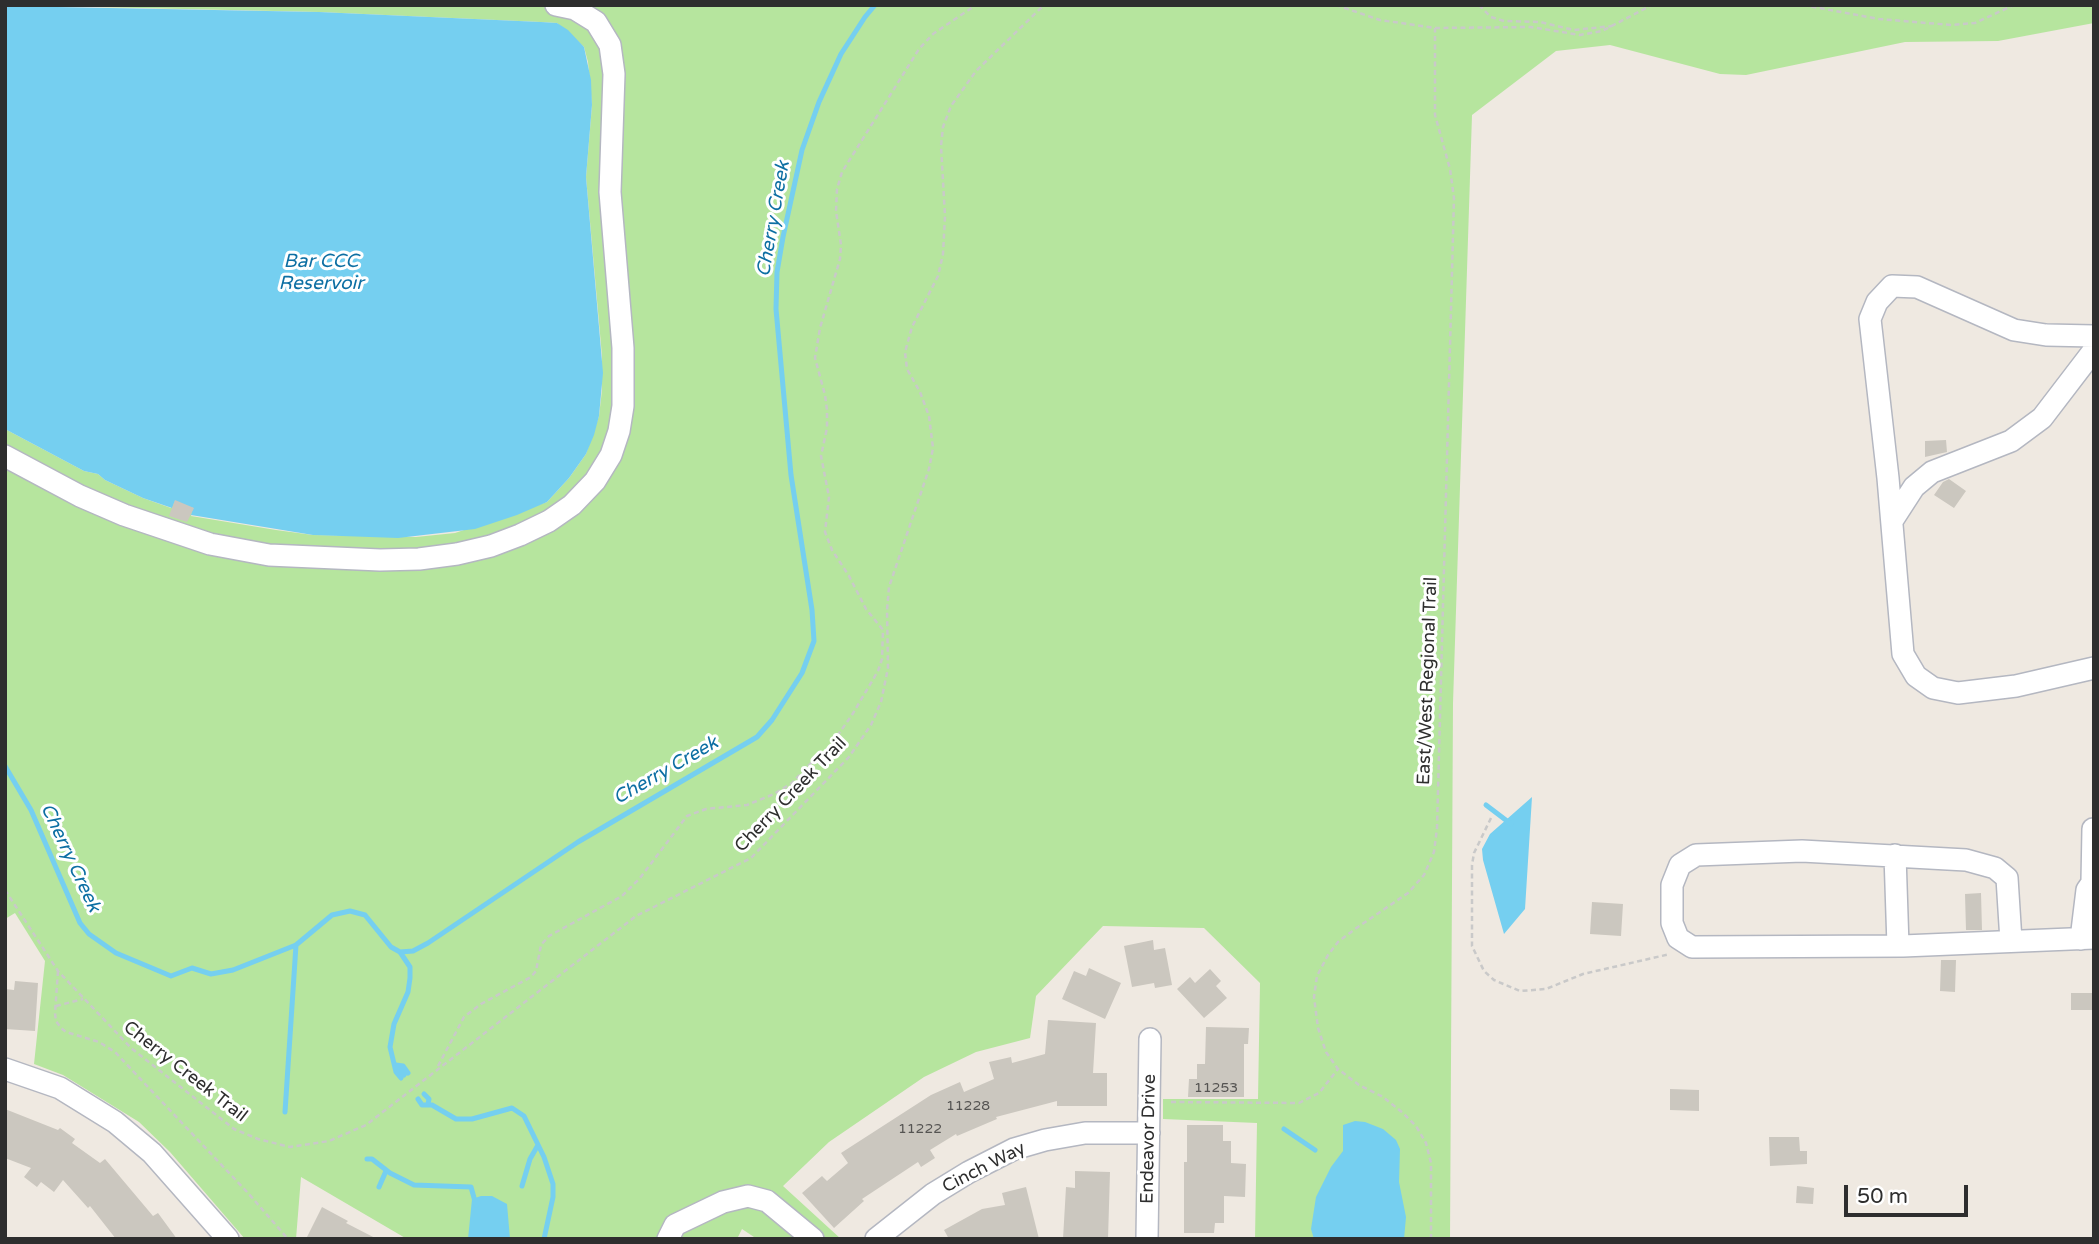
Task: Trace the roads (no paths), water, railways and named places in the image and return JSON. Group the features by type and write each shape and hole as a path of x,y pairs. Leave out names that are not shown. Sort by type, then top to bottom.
{"street":[{"path":"5,456 80,496 124,514 210,544 269,555 380,560 436,557 474,551 506,541 561,513 595,481 611,455 621,419 624,368 610,192 613,59 604,33 596,22 575,9 556,5"},
{"path":"2094,336 2046,335 2014,330 1917,287 1892,286 1877,302 1870,319 1903,653 1916,676 1933,688 1958,693 2016,686 2094,668"},
{"path":"1892,521 1914,487 1932,472 2011,441 2042,418 2094,350"},
{"path":"2011,942 2007,878 1995,868 1966,860 1802,851 1696,855 1680,865 1672,885 1672,923 1678,938 1692,947 1898,946 2011,942 2087,938 2084,901 2093,881 2093,830"},
{"path":"1895,855 1898,946"},
{"name":"Endeavor Drive","path":"1147,1239 1150,1039"},
{"path":"5,1069 38,1079 77,1096 125,1129 170,1171 228,1239"},
{"name":"Cinch Way","path":"876,1239 933,1194 1014,1149 1085,1133 1149,1133"},
{"path":"668,1239 676,1225 723,1202 748,1196 767,1201 813,1239"}],"water":[{"name":"Bar CCC Reservoir","path":"5,6 319,12 557,23 568,30 584,47 591,80 592,105 586,177 603,373 599,416 594,435 586,454 569,478 547,502 475,529 398,538 313,535 191,515 193,508 175,501 172,508 143,498 98,474 84,471 5,429"},
{"path":"1532,797 1525,909 1504,934 1482,849 1490,834"},
{"path":"1355,1121 1383,1129 1396,1140 1400,1149 1399,1182 1406,1217 1404,1239 1314,1239 1311,1229 1316,1197 1331,1167 1343,1151 1343,1125"},
{"path":"492,1196 507,1204 510,1239 468,1239 472,1199"}],"waterway":[{"name":"Cherry Creek","path":"5,766 31,810 80,923 89,934 116,953 171,976 192,968 211,974 233,970 296,945 332,915 350,911 365,915 391,947 400,952 413,951 578,842 757,737 772,720 802,673 814,641 812,610 791,475 776,309 777,272 802,150 819,102 841,54 875,5"},
{"path":"1486,805 1511,824"},
{"path":"285,1112 296,945"},
{"path":"400,952 410,967 410,978 408,992 394,1024 390,1047 396,1072 401,1078"},
{"path":"396,1065 403,1066 408,1073"},
{"path":"396,1065 404,1075"},
{"path":"424,1094 429,1099 428,1104"},
{"path":"418,1099 422,1105 432,1105 456,1119 472,1119 512,1108 524,1116 544,1157 553,1184 544,1239"},
{"path":"1284,1129 1315,1150"},
{"path":"522,1186 530,1159 538,1145"},
{"path":"367,1159 372,1159 390,1173 414,1185 471,1187 476,1205"},
{"path":"379,1187 386,1171"}]}
